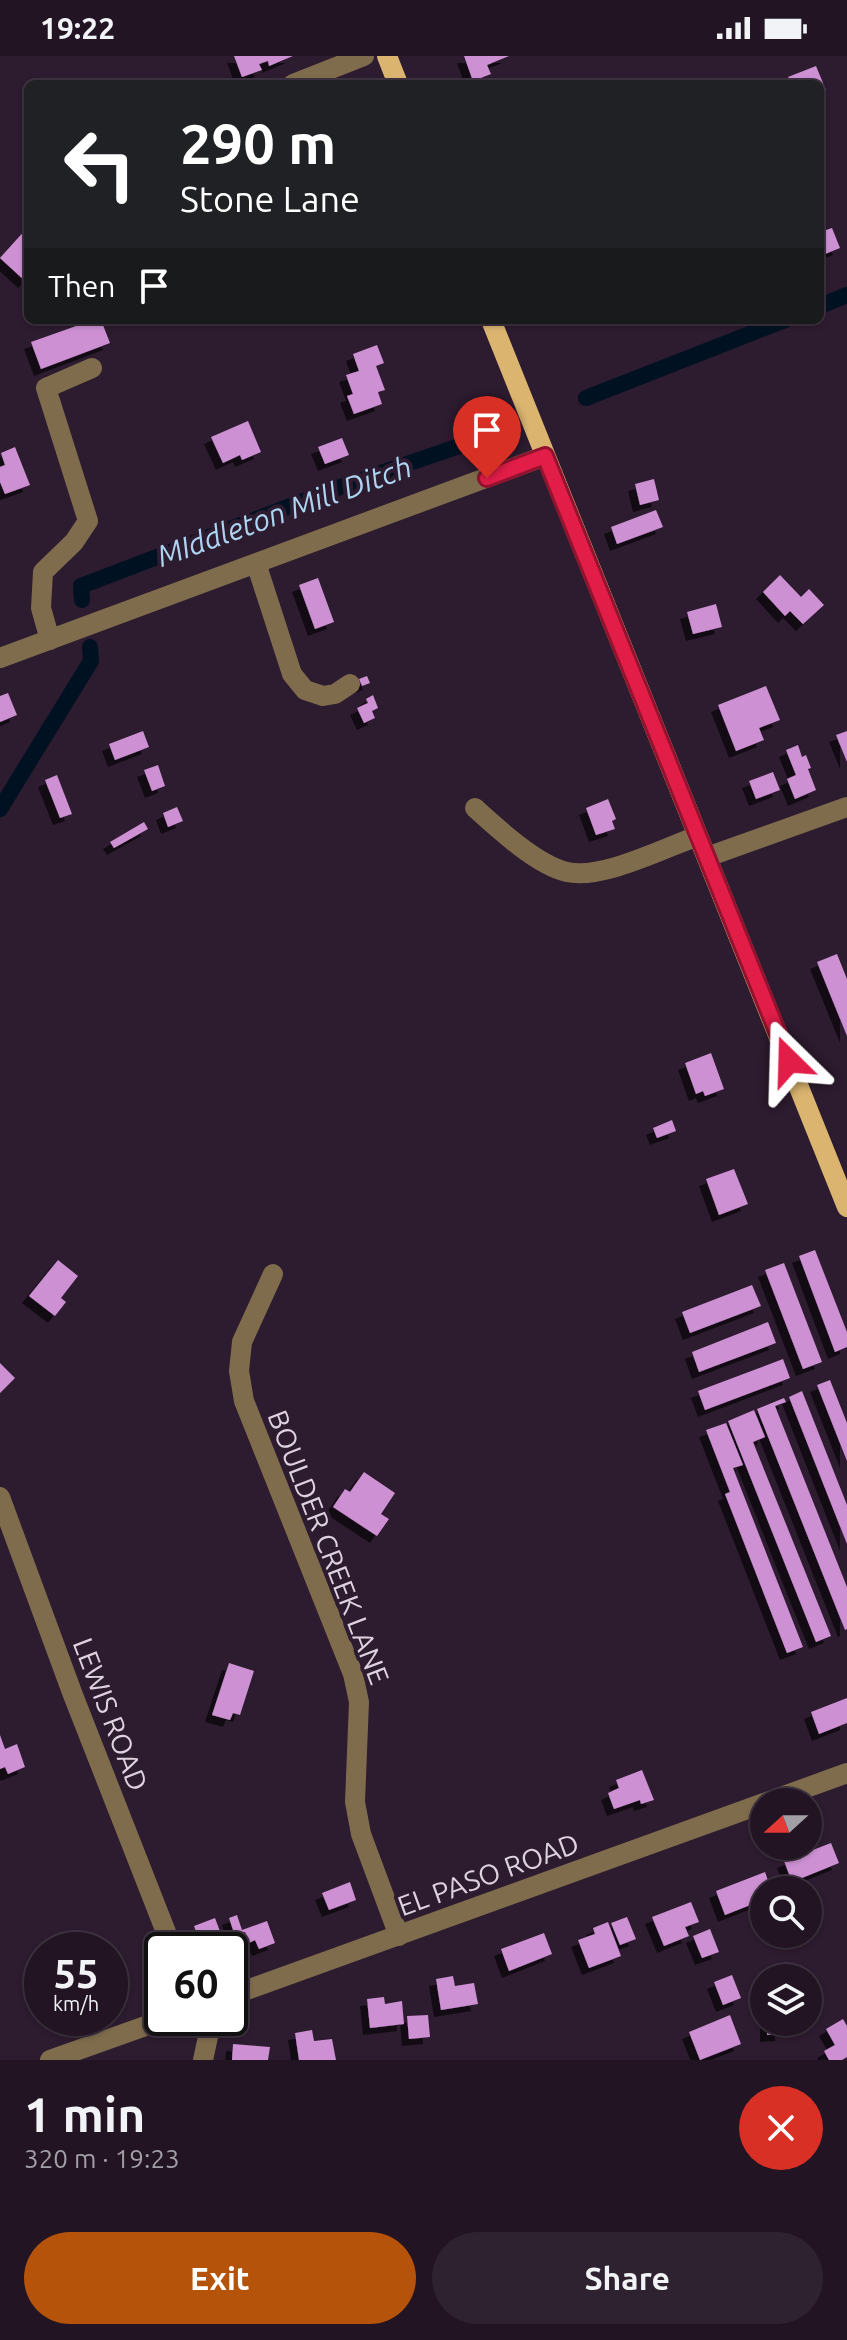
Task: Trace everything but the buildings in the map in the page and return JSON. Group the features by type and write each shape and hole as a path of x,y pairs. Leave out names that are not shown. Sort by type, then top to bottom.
{"main road":[{"path":"387,56 396,80"},
{"path":"493,324 847,1207"}],"street":[{"path":"303,80 364,56"},
{"path":"50,640 41,608 43,572 74,542 88,521 46,388 92,368"},
{"path":"0,658 545,456"},
{"path":"256,563 292,674 305,690 323,696 335,694 350,684"},
{"path":"707,857 847,807"},
{"path":"475,808 525,849 565,872 582,874 600,870 698,836"},
{"name":"BOULDER CREEK LANE","path":"273,1274 242,1342 239,1371 244,1401 353,1674 359,1702 355,1802 361,1834 399,1936"},
{"name":"LEWIS ROAD","path":"0,1497 166,1932"},
{"name":"EL PASO ROAD","path":"805,1788 847,1773"},
{"name":"EL PASO ROAD","path":"248,1990 750,1807"},
{"path":"50,2060 144,2027"},
{"path":"203,2060 208,2036"}],"waterway":[{"name":"MIddleton Mill Ditch","path":"824,304 847,295"},
{"name":"MIddleton Mill Ditch","path":"586,398 775,324"},
{"name":"MIddleton Mill Ditch","path":"82,600 81,586 340,487 500,432"},
{"name":"MIddleton Mill Ditch","path":"0,809 91,661 90,647"}],"route":[{"path":"487,478 545,456 789,1061"}]}
